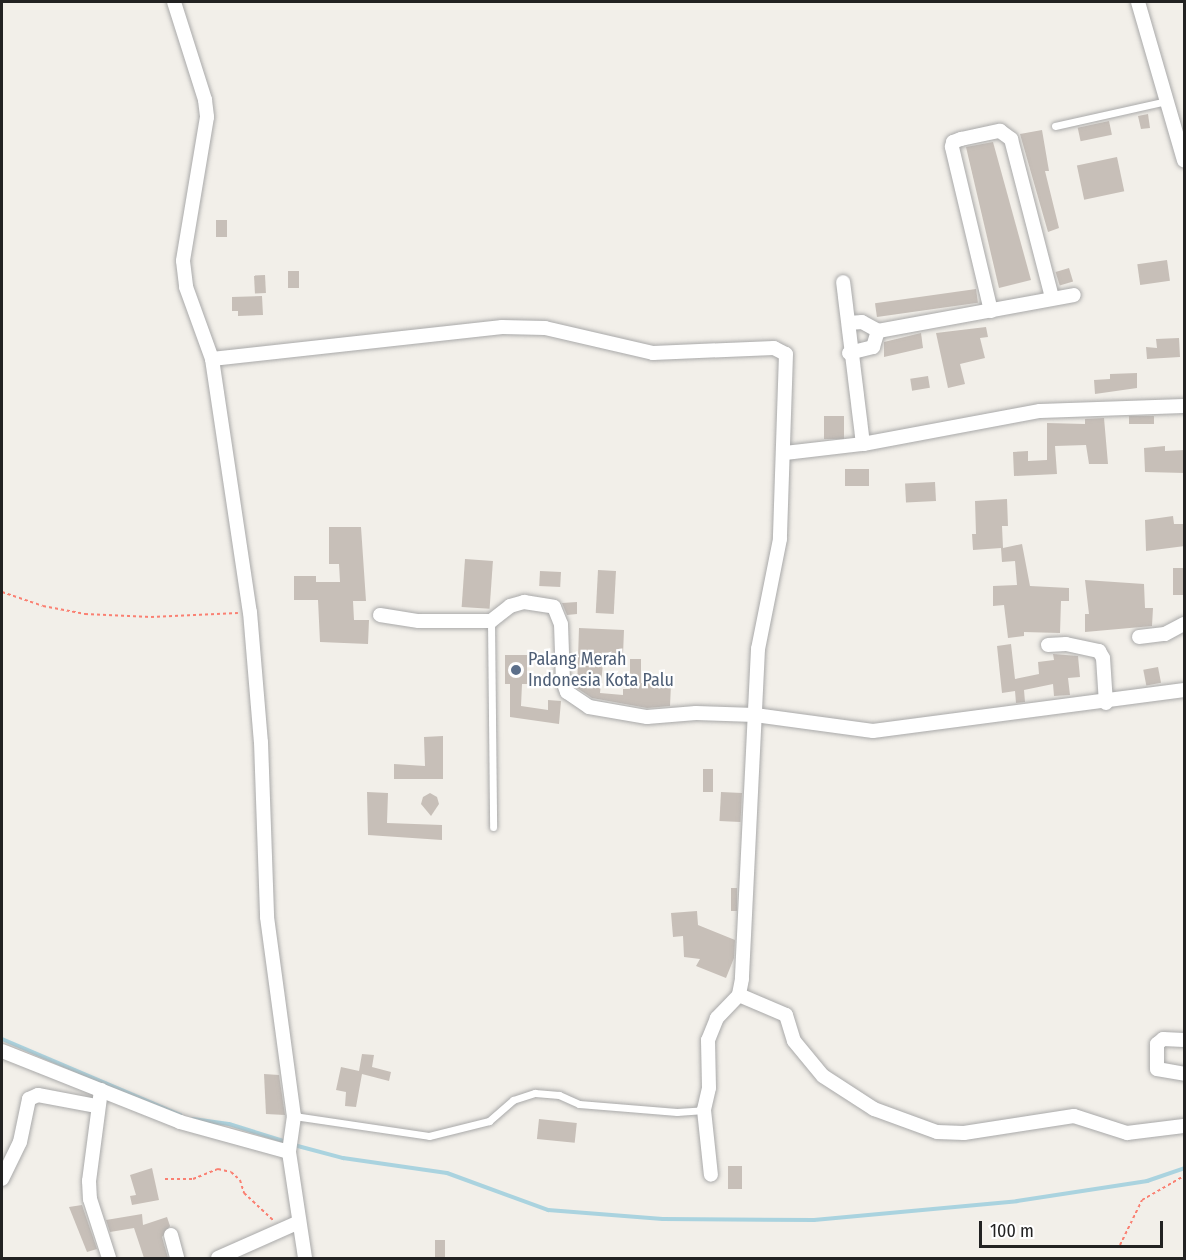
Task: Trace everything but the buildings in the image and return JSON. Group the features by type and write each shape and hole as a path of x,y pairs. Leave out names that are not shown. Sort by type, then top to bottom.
{"street":[{"path":"174,2 205,100 207,117 183,261 186,287 212,359 250,612 261,742 267,917 294,1116 290,1144 297,1223 305,1258"},
{"path":"1138,2 1185,160"},
{"path":"990,311 952,147 952,142 961,139 1000,131 1011,139 1052,297"},
{"path":"843,282 849,322 849,353 863,444"},
{"path":"849,322 862,322 878,330 990,311 1052,297 1074,295"},
{"path":"212,359 502,327 545,328 653,353 774,348 781,350 787,360 780,539 763,615 755,715 746,938 739,995 711,1027 704,1110 711,1175"},
{"path":"849,353 873,347 878,330"},
{"path":"785,453 863,444 1040,411 1159,404 1185,406"},
{"path":"380,615 419,621 491,621 510,606 524,602 554,607 561,624 563,681 577,701 589,707 647,717 755,715 873,731 1106,703 1185,690"},
{"path":"1139,637 1165,634 1185,624"},
{"path":"1048,645 1066,644 1099,651 1103,658 1106,703"},
{"path":"739,995 786,1015 794,1041 823,1076 874,1109 937,1132 964,1132 1074,1116 1127,1133 1185,1125"},
{"path":"1185,1040 1163,1039 1157,1044 1157,1069 1185,1074"},
{"path":"2,1051 180,1122 290,1144"},
{"path":"101,1090 89,1163 90,1199 109,1258"},
{"path":"2,1179 20,1143 30,1099 38,1095 97,1106"},
{"path":"218,1258 297,1223"},
{"path":"171,1235 177,1258"}],"lane":[{"path":"1055,126 1167,101"},
{"path":"491,621 493,827"},
{"path":"294,1116 429,1136 489,1121 513,1100 535,1093 587,1104 677,1112 704,1110"}],"path":[{"path":"2,592 43,606 85,614 151,617 250,612"},
{"path":"165,1179 193,1179 218,1169 231,1172 240,1180 244,1193 267,1212 281,1230"},
{"path":"1120,1245 1142,1200 1185,1176"}],"waterway":[{"path":"2,1039 180,1115"},
{"path":"193,1119 229,1124 287,1142"},
{"path":"294,1145 343,1158 447,1173 548,1210 663,1219 814,1220 1017,1201 1147,1181 1184,1168"}],"place":[{"name":"Palang Merah Indonesia Kota Palu","path":"516,670"}]}
